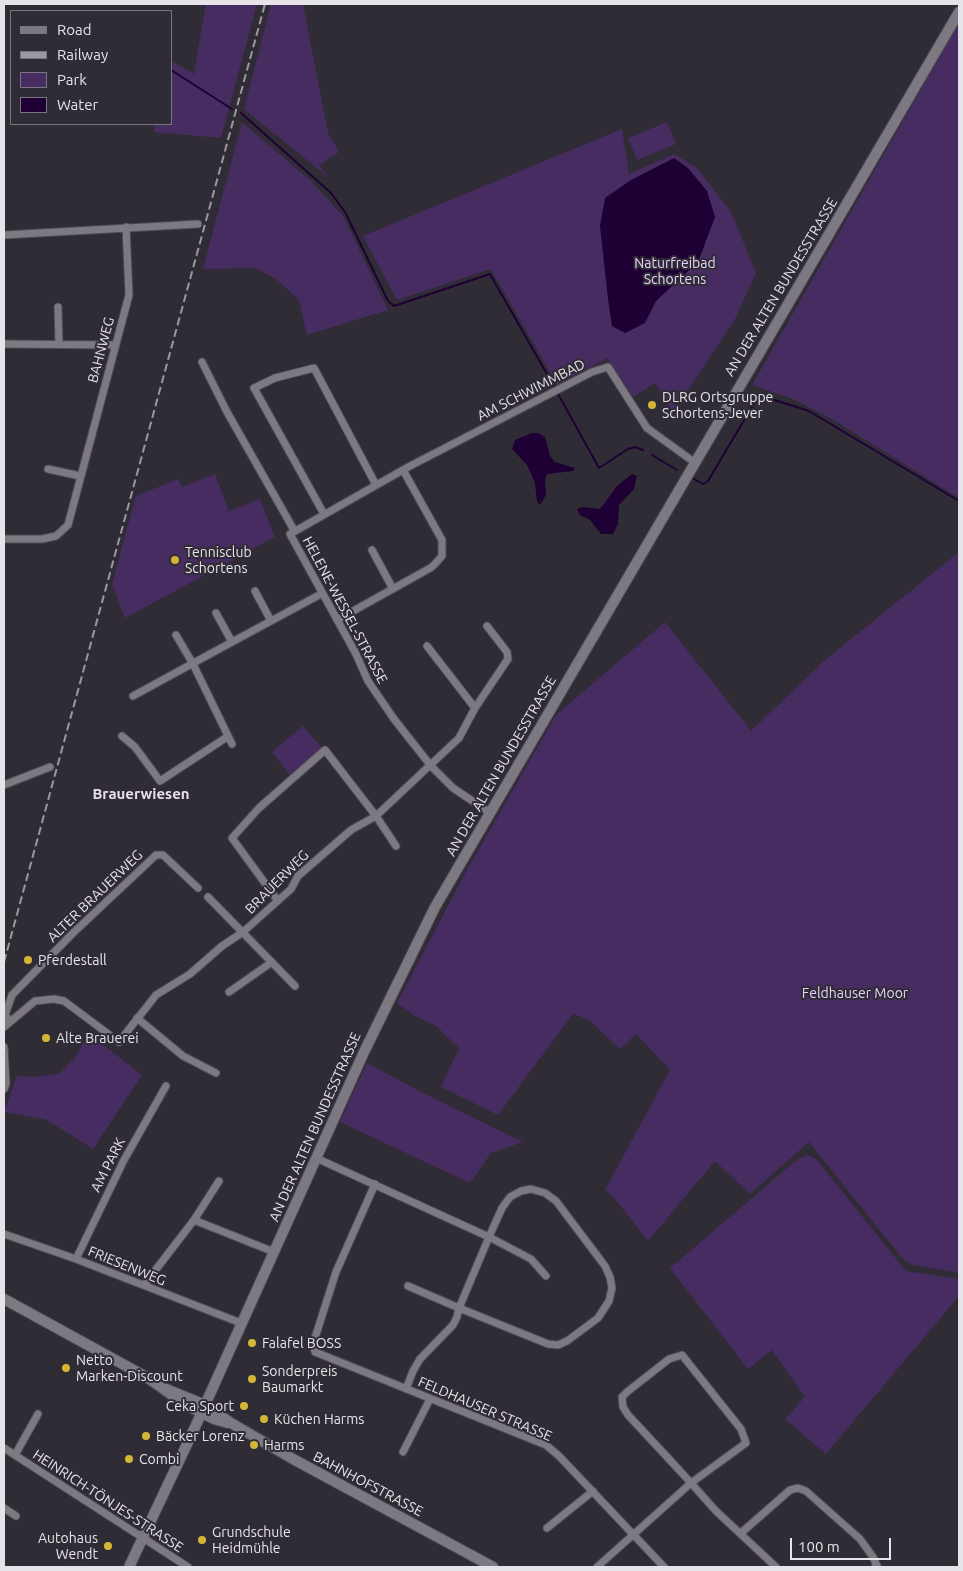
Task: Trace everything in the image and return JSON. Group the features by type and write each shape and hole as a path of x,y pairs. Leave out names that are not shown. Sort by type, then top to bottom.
{"street":[{"name":"AN DER ALTEN BUNDESSTRASSE","path":"129,1567 203,1409 364,1052 435,907 959,12"},
{"path":"4,235 198,224"},
{"name":"BAHNWEG","path":"4,539 42,539 56,536 68,525 129,295 126,227"},
{"path":"58,307 59,344"},
{"path":"4,344 116,345"},
{"path":"202,362 227,412 294,530"},
{"path":"324,514 254,388 275,378 314,368 376,485"},
{"name":"AM SCHWIMMBAD","path":"403,470 592,372 608,368 648,428 694,462"},
{"path":"48,469 80,476"},
{"path":"337,620 432,567 439,561 443,549 434,524 403,470"},
{"name":"HELENE-WESSEL-STRASSE","path":"403,470 294,530 290,534 372,688 431,766 453,788 490,812"},
{"path":"372,550 392,589"},
{"path":"255,591 270,621"},
{"path":"133,696 321,594"},
{"path":"216,613 232,642"},
{"name":"BRAUERWEG","path":"4,1027 35,1001 54,999 64,1001 119,1042 156,995 190,974 222,946 243,932 291,889 298,876 351,830 376,816 431,766 458,738 475,708 508,659 508,652 487,626"},
{"path":"176,635 193,664 232,744"},
{"path":"427,646 475,708"},
{"path":"122,736 135,747 160,781 227,737"},
{"path":"278,901 232,838 259,808 325,750 376,816 396,846"},
{"path":"4,785 50,767"},
{"name":"ALTER BRAUERWEG","path":"10,1021 5,1015 12,995 73,933 156,855 163,855 198,888"},
{"path":"208,897 295,986"},
{"path":"229,992 272,962"},
{"path":"137,1018 183,1056 216,1073"},
{"path":"4,1047 6,1076 4,1089"},
{"name":"AM PARK","path":"76,1259 124,1160 166,1086"},
{"path":"316,1158 489,1237 530,1259 546,1276"},
{"path":"144,1285 194,1220 219,1181"},
{"name":"FELDHAUSER STRASSE","path":"375,1184 336,1272 313,1344 315,1352 546,1445 593,1491 664,1567"},
{"path":"406,1390 420,1359 447,1333 459,1308 502,1208 510,1198 521,1191 531,1189 545,1193 567,1214 605,1266 610,1277 609,1302 605,1310 592,1323 558,1345 548,1344 459,1308 408,1286"},
{"path":"194,1220 274,1252"},
{"name":"FRIESENWEG","path":"4,1234 76,1259 241,1323"},
{"name":"BAHNHOFSTRASSE","path":"4,1299 166,1389 186,1406 203,1409 231,1423 493,1567"},
{"path":"598,1567 691,1484 746,1443 741,1430 689,1362 682,1355 677,1355 627,1392 621,1402 628,1414 691,1484 716,1511 776,1567"},
{"path":"403,1452 430,1399"},
{"name":"HEINRICH-TÖNJES-STRASSE","path":"15,1455 38,1414"},
{"name":"HEINRICH-TÖNJES-STRASSE","path":"4,1448 90,1506 188,1567"},
{"path":"741,1533 790,1490 798,1488 806,1491 860,1539 873,1556 877,1566 875,1567"},
{"path":"547,1528 593,1491"},
{"path":"4,1508 16,1516"}],"green space":[{"path":"206,4 257,4 221,138 154,132 155,125 172,125 172,62 194,74"},
{"path":"271,4 303,4 328,133 339,152 319,165 329,178 244,109"},
{"path":"959,23 959,498 832,419 793,399 752,385"},
{"path":"242,122 312,182 343,216 388,310 307,335 299,300 277,280 256,268 203,269"},
{"path":"667,122 676,144 637,160 628,138"},
{"name":"Naturfreibad Schortens","path":"622,129 629,174 674,154 697,168 731,212 756,273 735,319 673,413 655,383 633,397 607,358 558,386 491,269 397,300 363,236"},
{"name":"Tennisclub Schortens","path":"215,474 229,511 260,499 275,537 125,618 112,584 136,496 178,479 182,487"},
{"name":"Feldhauser Moor","path":"959,552 959,1273 913,1265 903,1259 809,1142 750,1194 715,1161 648,1241 611,1194 605,1190 670,1070 636,1034 620,1049 588,1019 573,1014 498,1115 441,1087 459,1048 436,1026 415,1016 397,1003 463,877 556,715 665,622 751,731 825,660"},
{"path":"303,726 322,748 290,775 272,752"},
{"path":"88,1033 142,1075 93,1149 47,1120 4,1112 17,1076 35,1077 60,1073 76,1057"},
{"path":"367,1063 523,1142 491,1153 470,1183 340,1122"},
{"path":"809,1155 817,1160 906,1271 959,1279 959,1296 826,1454 785,1419 805,1397 772,1350 748,1369 670,1268 799,1158"}],"water":[{"path":"674,158 688,168 707,191 715,217 698,262 656,301 645,323 625,333 612,326 608,299 600,226 605,198 631,180"},
{"path":"532,433 539,433 545,437 550,456 555,462 575,468 573,471 547,474 545,480 546,495 540,505 537,502 535,483 527,465 512,449 515,440"},
{"path":"632,474 637,476 634,489 619,505 618,524 613,534 601,534 590,520 580,515 577,509 582,507 600,509 617,486"}],"waterway":[{"path":"172,71 232,109"},
{"path":"241,113 331,193 345,212 388,301 394,306 490,274 555,388"},
{"path":"557,392 599,468 628,449 635,447 643,450"},
{"path":"694,479 703,484 708,481 759,395 809,411 959,501"},
{"path":"652,455 677,470"}],"railway":[{"path":"4,962 265,4"}],"place":[{"name":"DLRG Ortsgruppe Schortens-Jever","path":"652,405"},
{"name":"Tennisclub Schortens","path":"175,560"},
{"name":"Pferdestall","path":"28,960"},
{"name":"Alte Brauerei","path":"46,1038"},
{"name":"Falafel BOSS","path":"252,1343"},
{"name":"Netto Marken-Discount","path":"66,1368"},
{"name":"Sonderpreis Baumarkt","path":"252,1379"},
{"name":"Ceka Sport","path":"244,1406"},
{"name":"Küchen Harms","path":"264,1419"},
{"name":"Bäcker Lorenz","path":"146,1436"},
{"name":"Harms","path":"254,1445"},
{"name":"Combi","path":"129,1459"},
{"name":"Grundschule Heidmühle","path":"202,1540"},
{"name":"Autohaus Wendt","path":"108,1546"}],"district":[{"name":"Brauerwiesen","path":"141,794"}]}
